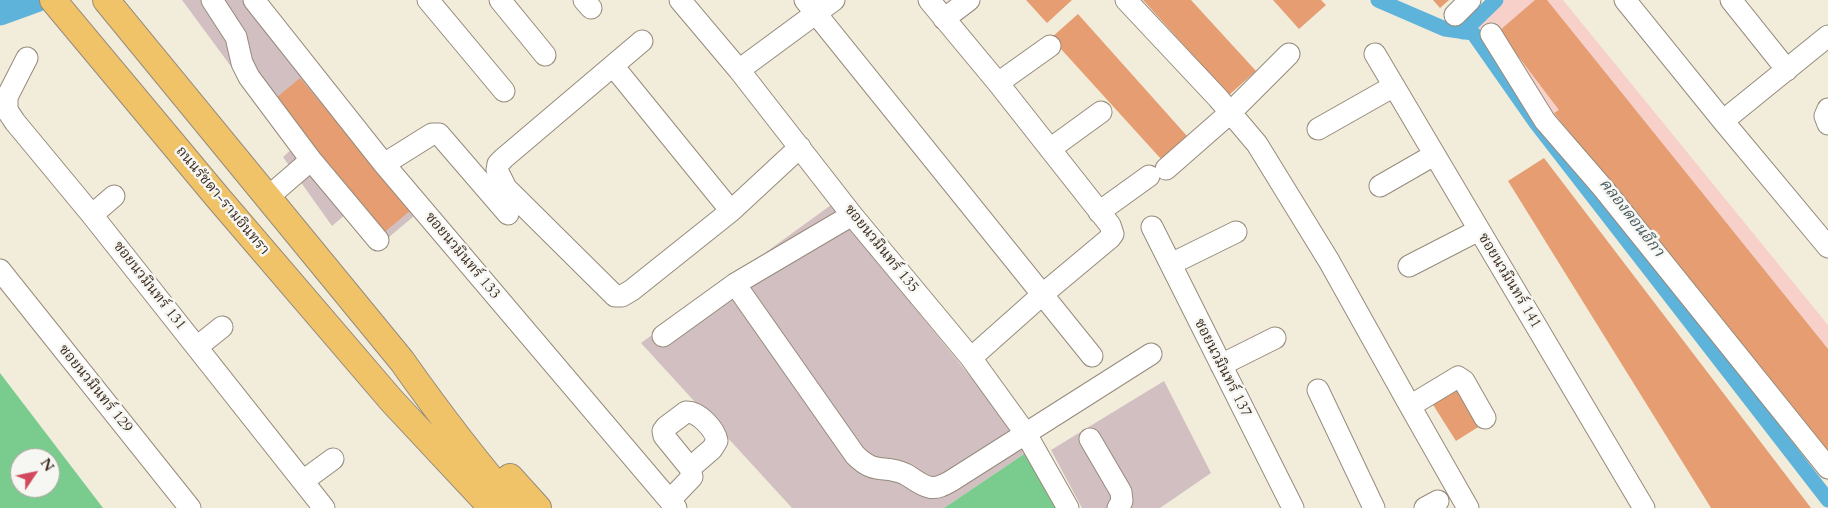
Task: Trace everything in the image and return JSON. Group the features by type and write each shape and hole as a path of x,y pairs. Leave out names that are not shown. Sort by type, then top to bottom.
{"main road":[{"path":"106,0 402,361 453,431 516,508"},
{"name":"ถนนรัชดา-รามอินทรา","path":"60,8 219,199 392,401 492,508"},
{"path":"402,361 492,456 538,508"},
{"name":"ถนนรัชดา-รามอินทรา","path":"392,401 472,508"}],"street":[{"path":"212,0 236,37 240,56 249,77 311,160 378,240"},
{"name":"ซอยนวมินทร์ 133","path":"254,0 384,164 602,423 673,504"},
{"path":"428,0 504,91"},
{"path":"500,0 545,55"},
{"name":"ซอยนวมินทร์ 135","path":"680,0 739,70 852,215 971,358 1026,434 1068,508"},
{"path":"739,70 811,7 834,0"},
{"path":"929,0 1050,149 1112,229 1113,234 971,358"},
{"path":"944,19 969,0"},
{"path":"1126,0 1231,112 1257,144 1329,261 1468,508"},
{"path":"1455,15 1470,0"},
{"path":"1625,0 1828,247"},
{"path":"1731,0 1787,70"},
{"path":"811,7 1092,356"},
{"path":"1491,34 1545,121 1603,188 1828,468"},
{"path":"1723,121 1828,36"},
{"path":"642,41 614,67 498,164 497,170 506,188 609,292 619,296 632,290 731,211 800,148"},
{"path":"998,83 1050,46"},
{"path":"1099,212 1158,172 1231,112 1290,54"},
{"name":"ซอยนวมินทร์ 141","path":"1375,54 1644,508"},
{"name":"ซอยนวมินทร์ 131","path":"27,58 7,97 7,110 324,508"},
{"path":"614,67 731,211"},
{"path":"1318,129 1394,86"},
{"path":"1828,110 1825,116 1828,124"},
{"path":"1050,149 1101,112"},
{"path":"384,164 432,134 439,134 508,214"},
{"path":"1380,186 1434,155"},
{"path":"267,198 311,160"},
{"path":"92,215 114,196"},
{"path":"664,336 735,284 852,215"},
{"name":"ซอยนวมินทร์ 137","path":"1152,227 1293,508"},
{"path":"1409,266 1479,230"},
{"path":"1171,264 1236,232"},
{"name":"ซอยนวมินทร์ 129","path":"0,270 190,508"},
{"path":"735,284 855,455 865,465 906,474 930,488 936,488 1026,434 1151,354"},
{"path":"197,347 222,327"},
{"path":"1221,365 1276,338"},
{"path":"1410,406 1458,377 1464,381 1485,418"},
{"path":"1318,390 1374,508"},
{"path":"1090,439 1121,492 1122,500 1118,508"},
{"path":"303,481 333,459"},
{"path":"673,504 692,477 690,468"}],"shaded area":[{"path":"182,0 249,0 420,211 376,248 346,214 332,226 283,157 292,149"},
{"path":"1501,0 1563,0 1828,325 1828,481 1471,28"},
{"path":"831,205 1030,450 944,508 792,508 641,343"},
{"path":"1164,381 1211,473 1160,508 1082,508 1051,450"}],"green space":[{"path":"0,373 57,448 10,448 10,498 60,498 60,452 103,508 0,508"},
{"path":"1030,450 1061,508 944,508"}],"building":[{"path":"1026,0 1072,0 1047,23"},
{"path":"1143,0 1191,0 1256,71 1229,95"},
{"path":"1273,0 1321,0 1326,5 1299,29"},
{"path":"1433,0 1449,0 1440,8"},
{"path":"1535,0 1547,0 1828,349 1828,454 1554,113 1559,110 1499,31"},
{"path":"1078,14 1187,136 1161,159 1051,38"},
{"path":"300,78 411,210 381,235 270,103"},
{"path":"1544,158 1811,508 1711,508 1508,181"},
{"path":"1457,383 1483,424 1456,441 1430,400"}],"waterway":[{"path":"0,13 36,0"},
{"name":"คลองดอนอีกา","path":"1378,0 1445,29 1473,33 1536,123 1828,500"},
{"path":"1463,32 1496,0"}]}
